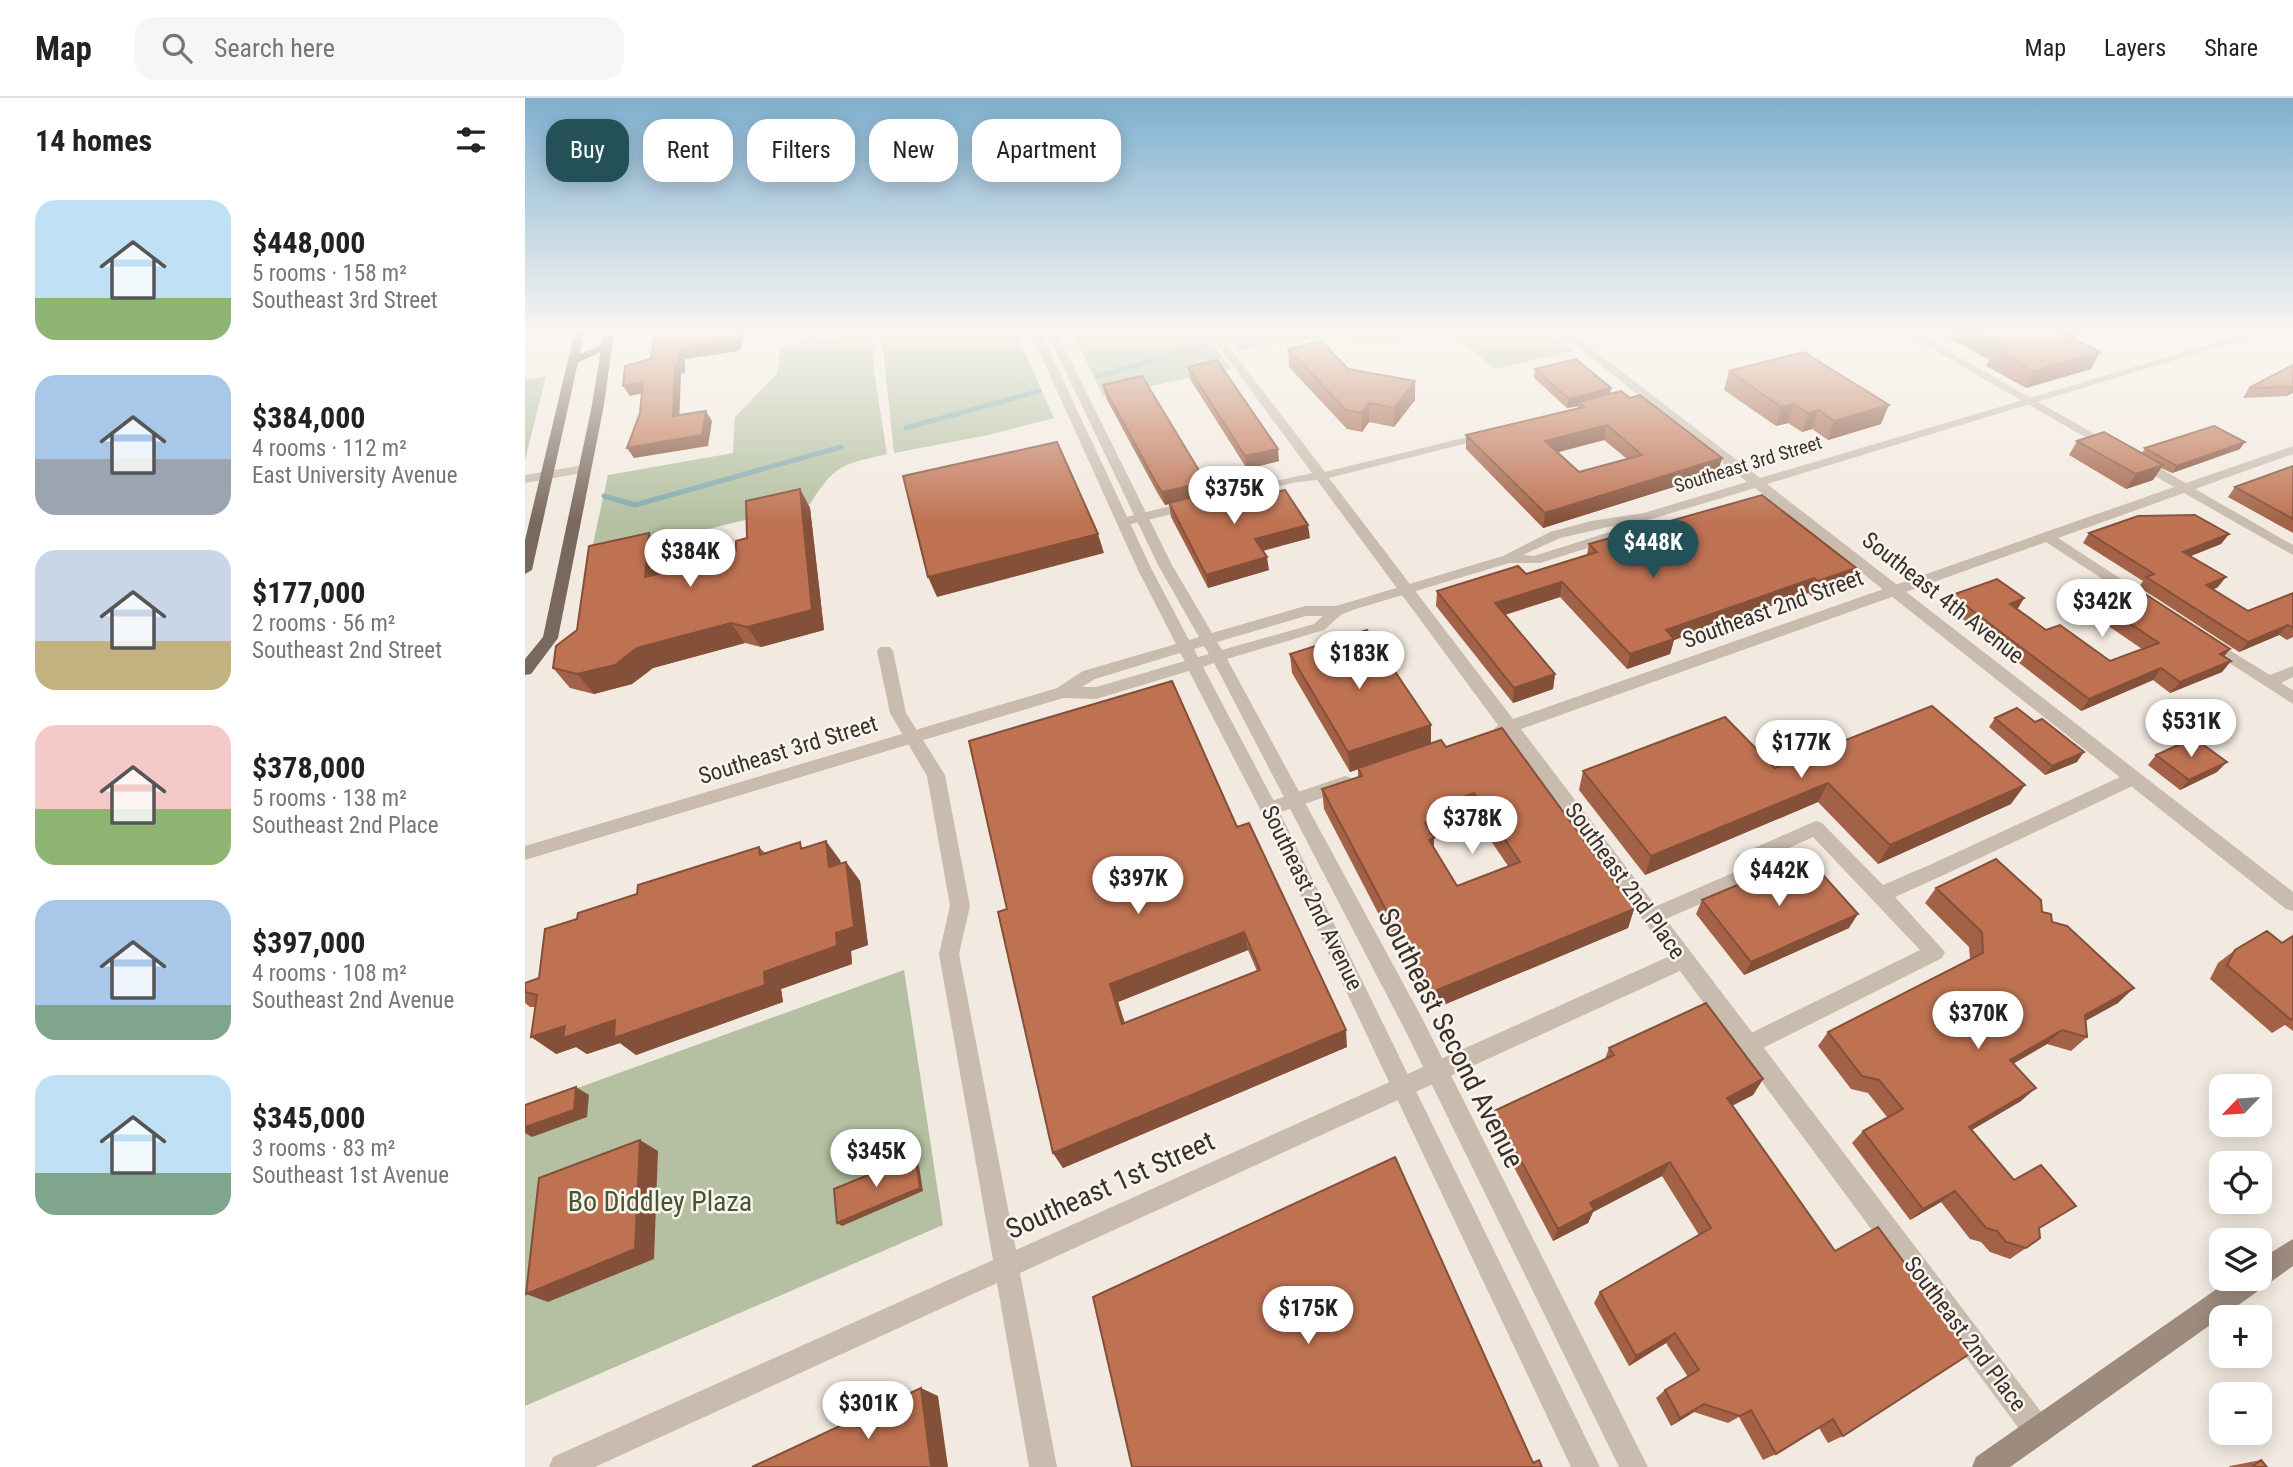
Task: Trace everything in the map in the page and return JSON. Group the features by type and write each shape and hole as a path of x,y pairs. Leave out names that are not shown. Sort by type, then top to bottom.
{"main road":[{"path":"525,570 528,546 567,395"},
{"path":"525,670 550,638 598,395"},
{"path":"2272,1266 2293,1251"},
{"path":"1986,1467 2236,1291"}],"street":[{"name":"Southeast 2nd Avenue","path":"1064,395 1145,570 1269,809 1586,1467"},
{"path":"1081,395 1165,565 1209,640"},
{"name":"Southeast 2nd Place","path":"1261,395 2038,1431"},
{"name":"Southeast 4th Avenue","path":"1636,395 1758,483 2293,903"},
{"path":"2018,395 2293,551"},
{"name":"Southeast 3rd Street","path":"525,853 1063,692 1089,675 1305,611 1337,611 1507,559 1535,560 1621,533 1645,517 2050,395"},
{"path":"1123,522 1298,478 1323,476 1496,432"},
{"path":"1083,438 1100,434"},
{"name":"Southeast 2nd Street","path":"1483,737 2293,450"},
{"path":"525,479 584,469"},
{"path":"2047,537 2153,606"},
{"path":"1145,570 1165,565"},
{"name":"Southeast 3rd Street","path":"1063,692 1096,693 1193,665 1319,627 1337,611"},
{"path":"2199,636 2293,698"},
{"name":"Southeast Second Avenue","path":"1209,640 1296,800 1437,1072 1634,1467"},
{"path":"885,651 898,713 936,775 960,906 949,954 1043,1467"},
{"path":"2269,682 2293,671"},
{"path":"1269,809 1367,776"},
{"path":"1881,895 2133,778"},
{"path":"1652,916 1755,872 1745,860 1816,828 1935,952 1748,1046"},
{"name":"Southeast 1st Street","path":"563,1467 1683,960"}],"green space":[{"path":"525,395 541,395 525,460"},
{"path":"757,395 878,395 887,454 841,468 827,481 810,504 590,558 608,475 733,453 735,417"},
{"path":"888,395 1044,395 1054,418 988,435 894,453"},
{"name":"Bo Diddley Plaza","path":"904,970 943,1225 525,1406 525,1107"}],"building":[{"path":"642,395 674,395 673,416 706,411 702,435 627,448 640,413"},
{"path":"1108,395 1153,395 1206,482 1162,492"},
{"path":"1206,395 1241,395 1278,449 1245,456"},
{"path":"1332,395 1404,395 1394,408 1369,403 1361,413 1346,410"},
{"path":"1564,395 1585,395 1569,399"},
{"path":"1606,395 1626,395 1630,398 1640,395 1722,458 1545,513 1466,435 1584,407 1578,402","holes":["1607,425 1642,455 1579,472 1545,441"]},
{"path":"1764,395 1873,395 1889,405 1834,421 1819,410 1808,413 1794,404 1781,407"},
{"path":"2214,426 2245,442 2177,466 2145,448"},
{"path":"2104,432 2163,465 2136,474 2077,441"},
{"path":"1057,442 1098,534 928,577 903,476"},
{"path":"2293,466 2293,519 2235,487"},
{"path":"800,489 812,610 747,627 731,623 637,648 615,665 577,674 553,668 556,646 577,630 589,546 649,533 645,577 718,560 736,551 736,541 747,538 746,501"},
{"path":"1285,490 1308,525 1255,539 1267,557 1206,575 1169,503 1212,492 1215,498 1238,492 1243,500"},
{"path":"1762,495 1856,568 1818,581 1814,578 1666,630 1674,639 1630,654 1562,582 1495,603 1555,674 1514,688 1437,591 1518,566 1526,574 1597,552 1589,544"},
{"path":"2195,515 2229,534 2183,552 2226,577 2206,585 2248,611 2293,593 2293,628 2288,625 2248,642 2146,577 2154,574 2089,533 2138,516"},
{"path":"1997,579 2024,598 2010,604 2046,630 2060,625 2110,661 2159,643 2090,597 2128,583 2230,649 2220,654 2231,661 2180,682 2161,668 2089,699 1952,595"},
{"path":"1367,630 1431,725 1348,752 1290,654"},
{"path":"1172,681 1237,827 1249,823 1346,1030 1053,1153 998,912 1007,909 969,741","holes":["1244,932 1260,970 1122,1024 1110,984"]},
{"path":"1932,706 2025,785 1890,845 1828,783 1651,856 1583,771 1725,717 1775,768"},
{"path":"2017,708 2035,722 2042,719 2084,752 2052,766 1995,718"},
{"path":"1502,728 1634,909 1430,993 1322,789 1362,776 1358,768 1441,740 1446,747","holes":["1474,793 1520,862 1457,886 1429,840 1434,838 1425,823 1439,818 1433,808"]},
{"path":"2194,738 2227,762 2189,780 2156,755"},
{"path":"826,841 829,867 846,862 854,927 836,933 837,946 764,972 765,985 614,1038 615,1020 563,1038 565,1026 531,1037 537,995 525,992 525,983 539,978 545,929 577,919 578,913 637,894 638,885 759,847 760,855 800,842 801,849"},
{"path":"1806,856 1858,914 1751,962 1702,900"},
{"path":"1996,859 2041,900 2042,912 2051,914 2052,922 2067,926 2134,988 2085,1015 2087,1037 2062,1030 2010,1060 2036,1088 1969,1127 2014,1180 2041,1165 2076,1206 2039,1228 2040,1238 2026,1248 2006,1242 1997,1231 1986,1228 1955,1191 1923,1209 1863,1131 1903,1109 1879,1080 1862,1076 1828,1032 1983,953 1982,932 1936,888"},
{"path":"2267,931 2282,943 2293,936 2291,1020 2227,965 2235,950"},
{"path":"1706,1003 1763,1079 1727,1098 1835,1251 1878,1227 1971,1353 1843,1436 1833,1419 1776,1454 1751,1410 1740,1416 1704,1404 1680,1418 1665,1390 1699,1370 1675,1333 1636,1356 1600,1292 1711,1228 1670,1162 1590,1203 1594,1210 1558,1229 1494,1111 1614,1055 1609,1048"},
{"path":"576,1087 574,1110 525,1127 525,1105"},
{"path":"640,1140 635,1249 526,1294 539,1178"},
{"path":"915,1156 920,1188 837,1223 834,1189"},
{"path":"1395,1157 1533,1463 1539,1460 1542,1467 1132,1467 1093,1297"},
{"path":"921,1388 931,1467 752,1467"},
{"path":"2261,1460 2267,1467 2252,1467"}],"waterway":[{"path":"906,428 1025,395"},
{"path":"604,496 635,505 841,447"}]}
